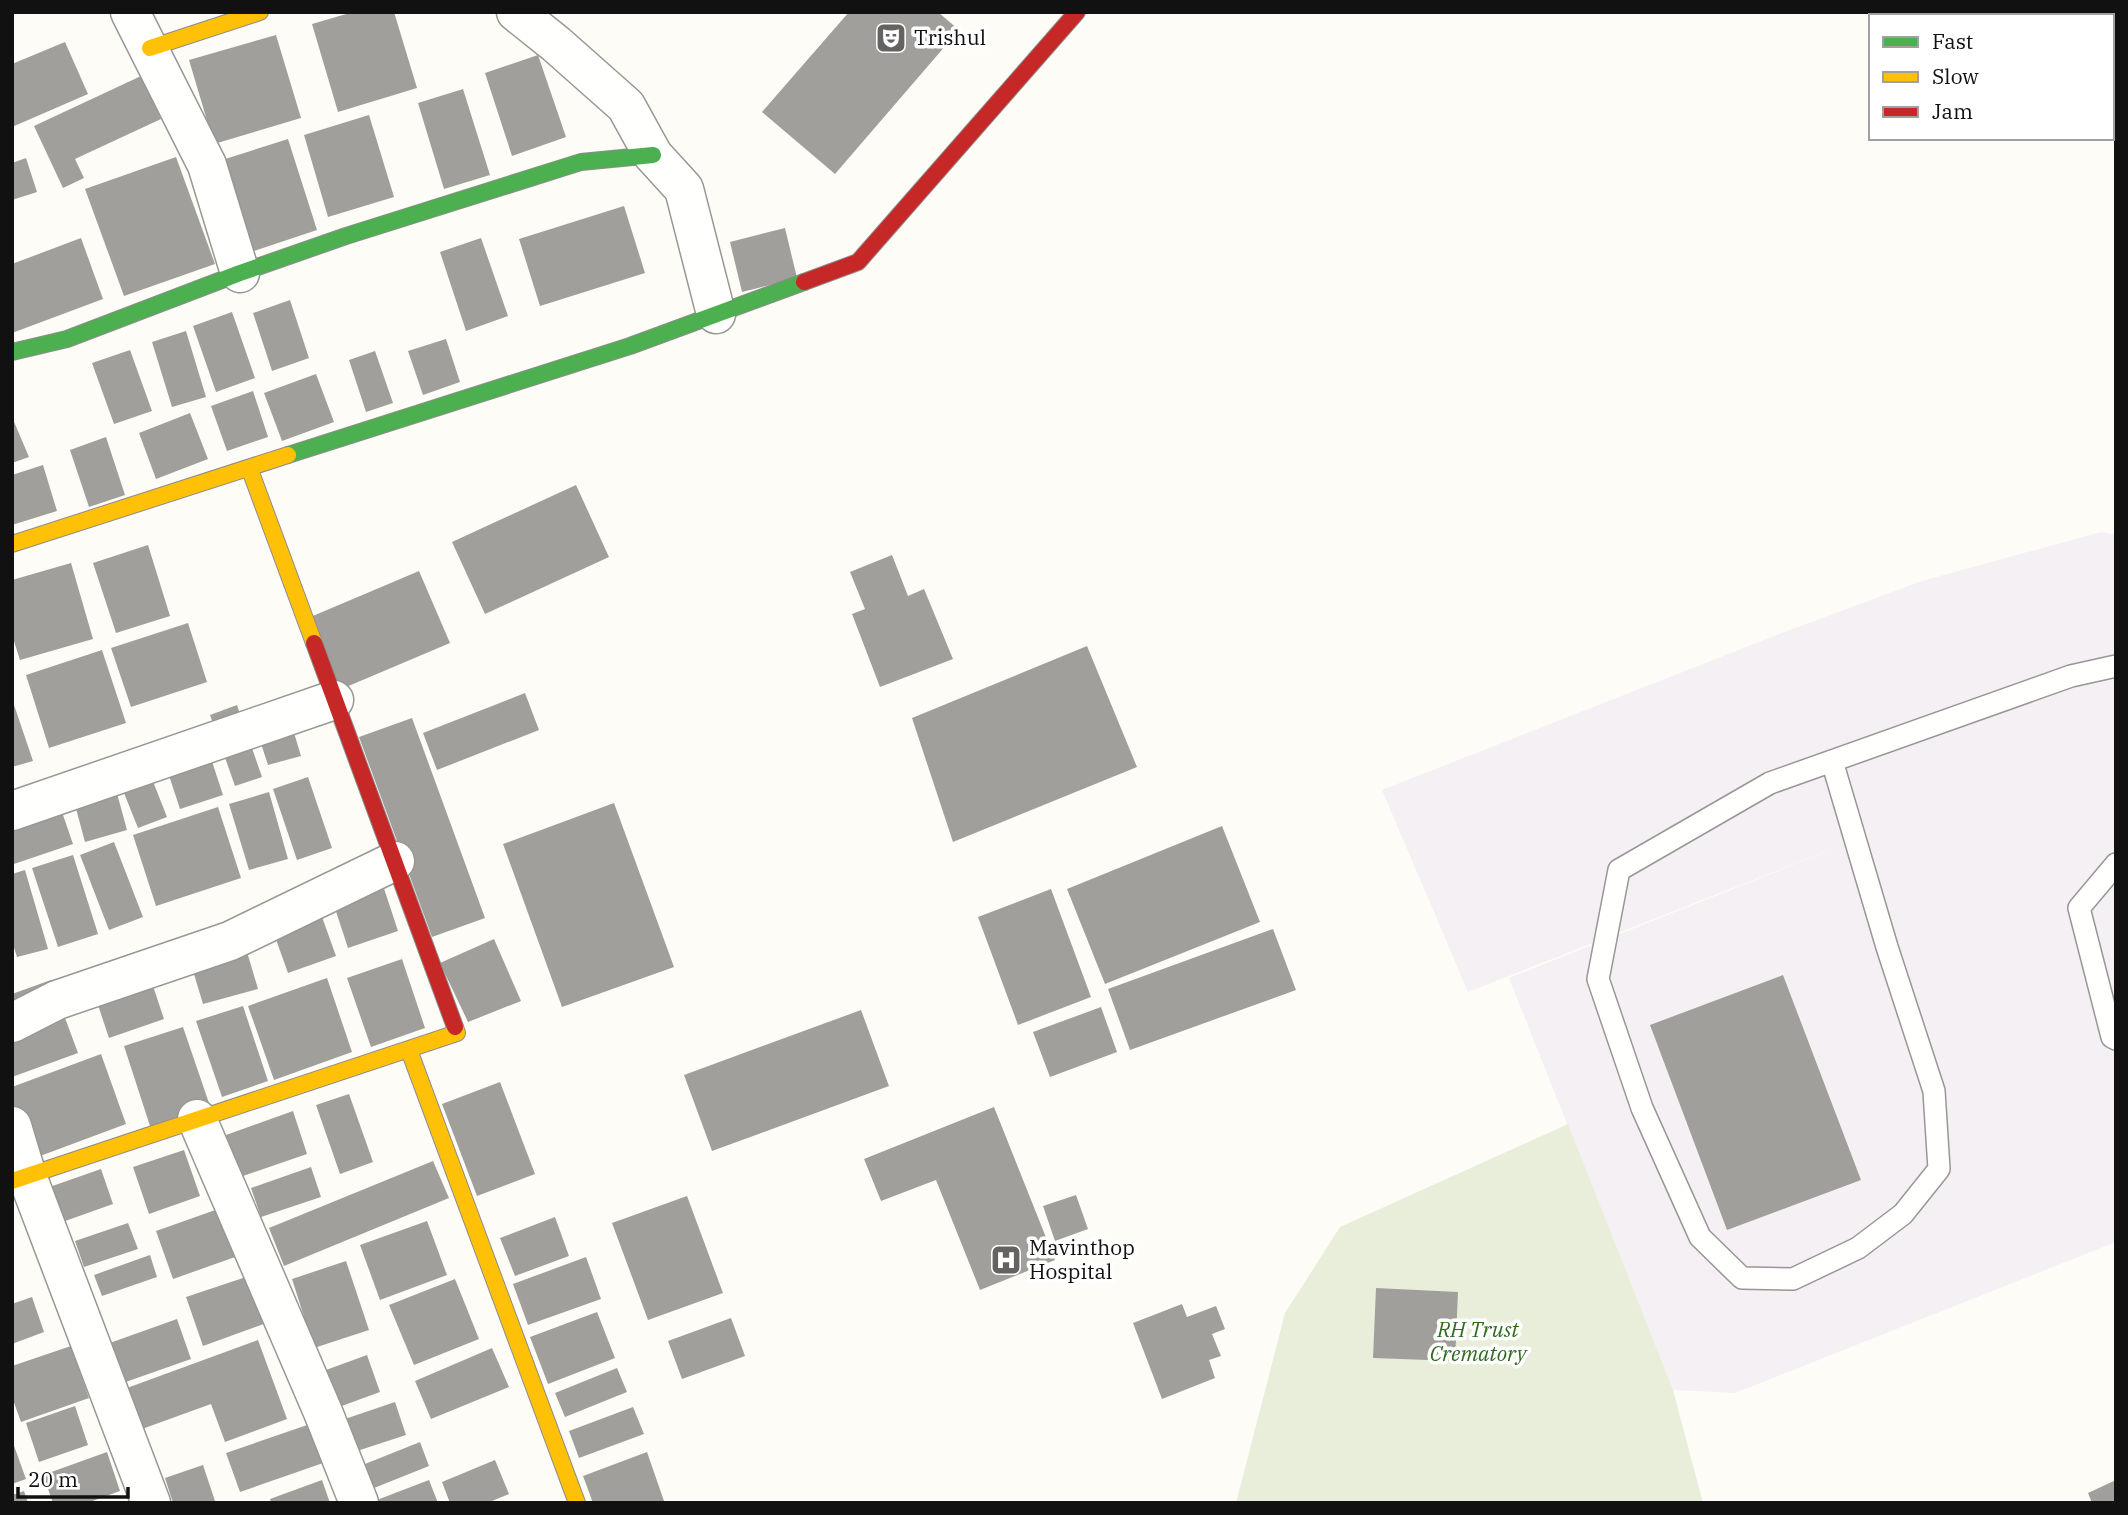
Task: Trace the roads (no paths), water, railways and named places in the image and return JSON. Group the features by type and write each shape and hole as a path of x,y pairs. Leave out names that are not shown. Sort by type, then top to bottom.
{"street":[{"path":"130,12 207,165 240,273"},
{"path":"150,48 260,12"},
{"path":"516,12 626,106 653,155 684,189 716,314"},
{"path":"12,544 631,346 858,262 1077,12"},
{"path":"12,352 67,339 346,236 581,162 653,155"},
{"path":"20,1179 457,1033 396,861 250,470"},
{"path":"12,811 334,700"},
{"path":"12,1023 57,1000 230,941 396,861"},
{"path":"409,1050 577,1503"},
{"path":"197,1119 323,1412 359,1503"},
{"path":"12,1126 20,1179 151,1503"}],"lane":[{"path":"1832,761 1887,947 1934,1091 1939,1169 1903,1214 1858,1248 1793,1279 1742,1278 1700,1237 1642,1108 1598,979 1619,870 1770,783 1832,761 2071,677 2116,666"},
{"path":"2116,864 2079,908 2112,1037 2116,1039"}],"place":[{"name":"Trishul","path":"891,38"},
{"name":"Mavinthop Hospital","path":"1006,1260"}],"park label":[{"name":"RH Trust Crematory","path":"1478,1342"}]}
